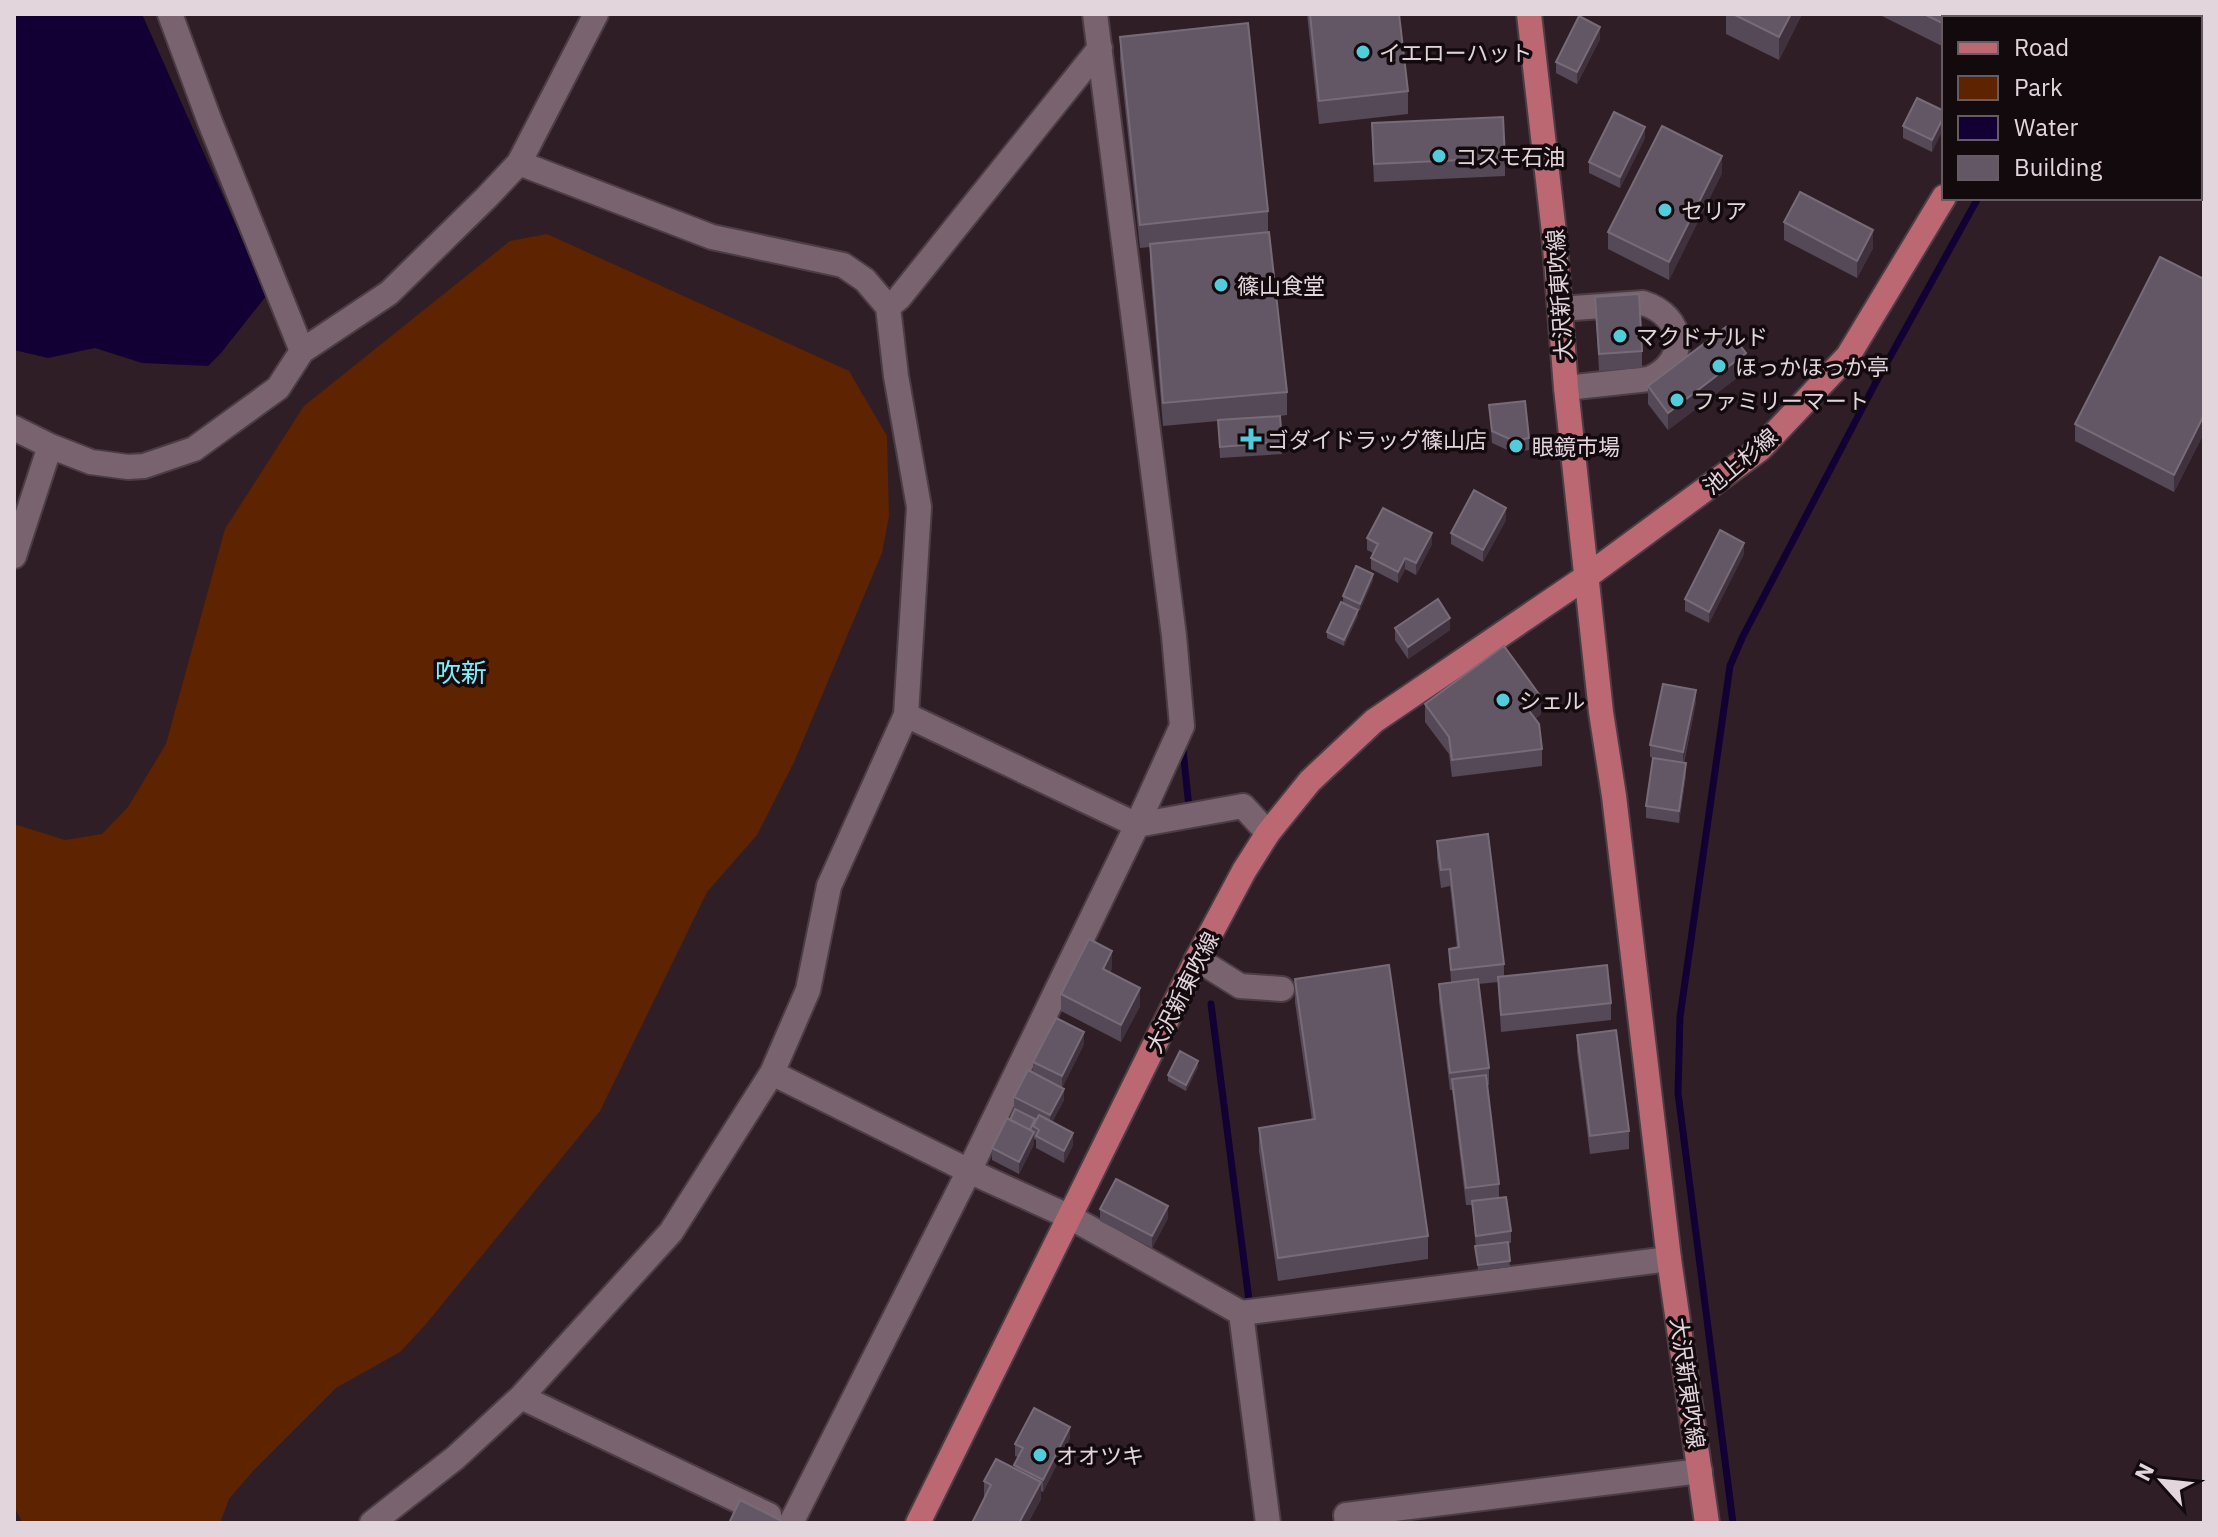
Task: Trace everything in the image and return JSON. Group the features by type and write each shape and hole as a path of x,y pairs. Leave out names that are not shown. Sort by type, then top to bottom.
{"main road":[{"name":"大沢新東吹線","path":"1529,14 1601,712 1614,796 1669,1259 1707,1523"},
{"name":"池上杉線","path":"1586,577 1771,438 1848,356 1942,200"},
{"name":"大沢新東吹線","path":"918,1523 1197,959 1268,833 1310,781 1374,721 1586,577"}],"street":[{"path":"170,14 302,351"},
{"path":"14,428 91,462 128,467 144,466 194,449 278,388 302,351 389,293 519,163 596,14"},
{"path":"521,1397 789,1523 969,1171 1182,726 1174,636 1095,14"},
{"path":"888,307 899,298 1100,48"},
{"path":"372,1523 455,1458 521,1397 671,1232 772,1073 808,990 829,886 906,715 919,507 896,376 888,307 865,280 843,265 712,237 519,163"},
{"path":"1560,309 1643,303 1665,313 1672,322 1677,345 1675,357 1660,375 1649,379 1566,388"},
{"path":"14,556 50,446"},
{"path":"906,715 1137,825 1243,806 1268,833"},
{"path":"1197,959 1240,986 1282,989"},
{"path":"772,1073 969,1171 1070,1217 1241,1313 1669,1259"},
{"path":"1241,1313 1268,1523"},
{"path":"1347,1523 1346,1515 1700,1471"}],"green space":[{"path":"547,234 849,371 887,436 889,516 882,553 794,762 757,835 707,892 600,1111 426,1324 400,1352 336,1388 253,1471 229,1499 220,1523 23,1523 14,1507 14,824 65,840 102,834 128,807 166,744 225,529 304,406 510,241"}],"water":[{"path":"14,14 142,14 267,295 208,366 142,363 95,348 48,358 14,350"}],"building":[{"path":"1310,14 1399,14 1408,91 1319,101"},
{"path":"1733,14 1791,14 1779,37"},
{"path":"1924,14 1985,14 1942,16 1942,23"},
{"path":"1579,16 1600,27 1577,72 1556,62"},
{"path":"1248,23 1268,211 1140,225 1120,37"},
{"path":"1917,98 1942,110 1942,120 1932,140 1903,126"},
{"path":"1614,112 1645,127 1620,177 1589,162"},
{"path":"1503,117 1505,158 1374,164 1372,123"},
{"path":"1662,126 1722,156 1669,262 1608,232"},
{"path":"1800,192 1873,230 1857,261 1784,222"},
{"path":"1269,232 1287,392 1163,403 1150,244"},
{"path":"2160,257 2204,279 2204,415 2174,475 2075,424"},
{"path":"1639,294 1642,351 1599,354 1595,297"},
{"path":"1726,327 1746,353 1668,413 1648,386"},
{"path":"1525,401 1529,438 1514,441 1492,431 1489,405"},
{"path":"1280,416 1282,442 1220,447 1218,420"},
{"path":"1474,490 1506,508 1483,550 1451,533"},
{"path":"1383,508 1432,533 1416,563 1405,558 1398,572 1371,558 1378,544 1367,538"},
{"path":"1720,530 1744,543 1709,612 1685,599"},
{"path":"1356,566 1373,574 1360,604 1343,596"},
{"path":"1438,599 1450,618 1408,647 1395,628"},
{"path":"1341,602 1358,610 1344,640 1327,632"},
{"path":"1504,646 1541,697 1527,708 1539,724 1542,749 1452,760 1449,737 1425,704"},
{"path":"1663,684 1696,690 1683,752 1650,745"},
{"path":"1653,758 1686,763 1679,811 1646,806"},
{"path":"1488,834 1504,964 1451,970 1449,949 1459,947 1450,869 1441,870 1437,841"},
{"path":"1089,939 1112,951 1103,969 1140,988 1121,1025 1061,994"},
{"path":"1389,965 1428,1236 1278,1258 1259,1128 1315,1119 1295,979"},
{"path":"1607,965 1611,1003 1501,1015 1498,977"},
{"path":"1478,979 1489,1068 1450,1073 1439,984"},
{"path":"1056,1018 1084,1032 1062,1076 1033,1062"},
{"path":"1616,1030 1629,1131 1590,1136 1577,1035"},
{"path":"1180,1051 1198,1061 1186,1085 1168,1075"},
{"path":"1028,1070 1064,1089 1050,1115 1014,1097"},
{"path":"1486,1075 1499,1184 1466,1188 1452,1079"},
{"path":"1015,1109 1035,1119 1030,1130 1010,1120"},
{"path":"1039,1115 1073,1133 1064,1151 1036,1136 1039,1130 1033,1126"},
{"path":"1007,1118 1034,1132 1019,1162 992,1148"},
{"path":"1116,1179 1168,1206 1152,1236 1100,1209"},
{"path":"1506,1197 1511,1231 1476,1236 1472,1201"},
{"path":"1508,1242 1510,1261 1478,1265 1475,1246"},
{"path":"1034,1408 1070,1427 1043,1480 1014,1465 1023,1448 1015,1444"},
{"path":"996,1459 1041,1482 1019,1523 972,1523 991,1485 984,1481"},
{"path":"740,1500 780,1520 779,1523 729,1523"}],"waterway":[{"path":"1733,1523 1678,1093 1680,1017 1730,666 1875,384 1977,200"},
{"path":"1183,750 1189,807"},
{"path":"1211,1004 1250,1308"}],"place":[{"name":"イエローハット","path":"1363,52"},
{"name":"コスモ石油","path":"1439,156"},
{"name":"セリア","path":"1665,210"},
{"name":"篠山食堂","path":"1221,285"},
{"name":"マクドナルド","path":"1620,336"},
{"name":"ほっかほっか亭","path":"1719,366"},
{"name":"ファミリーマート","path":"1677,400"},
{"name":"ゴダイドラッグ篠山店","path":"1251,439"},
{"name":"眼鏡市場","path":"1516,446"},
{"name":"シェル","path":"1503,700"},
{"name":"オオツキ","path":"1040,1455"}],"district":[{"name":"吹新","path":"461,672"}]}
